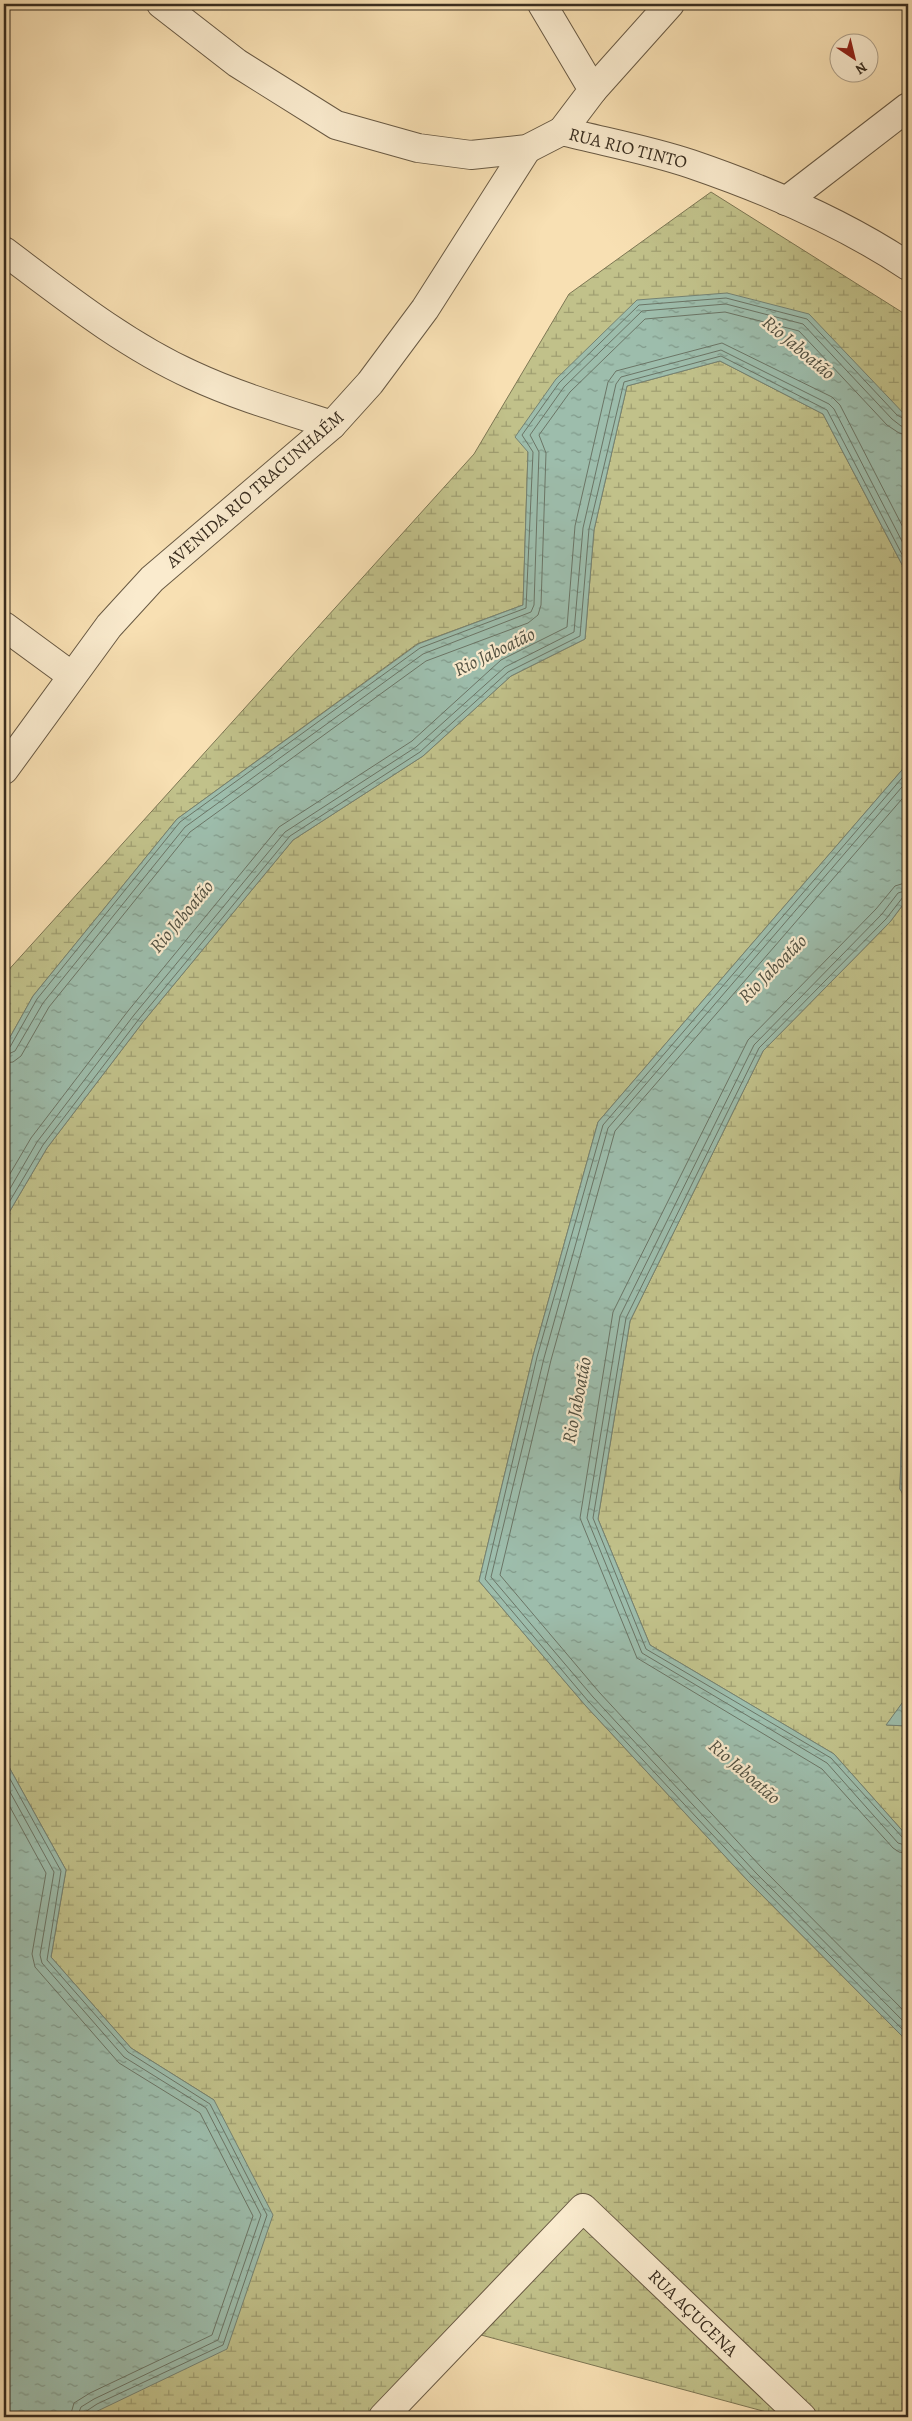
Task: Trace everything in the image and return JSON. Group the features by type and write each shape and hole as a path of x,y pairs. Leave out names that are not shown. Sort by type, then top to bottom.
{"street":[{"path":"542,4 594,90"},
{"path":"562,131 594,90 669,5"},
{"name":"RUA RIO TINTO","path":"166,6 237,63 336,125 418,148 471,155 527,149 562,131 690,164 786,201 872,242 908,266"},
{"path":"786,201 908,107"},
{"name":"AVENIDA RIO TRACUNHAÉM","path":"4,770 109,626 152,579 332,426 370,383 425,310 527,149"},
{"path":"4,252 126,339 192,375 260,402 332,426"},
{"path":"4,626 72,676"},
{"name":"RUA AÇUCENA","path":"383,2417 583,2208 802,2417"}],"green space":[{"path":"711,192 908,316 908,418 727,293 528,451 523,605 417,644 177,819 33,996 4,1048 4,975 474,454 569,294"},
{"path":"720,361 823,414 908,576 908,763 598,1122 533,1356 479,1581 585,1705 748,1881 908,2042 908,2417 785,2417 470,2332 380,2417 85,2417 99,2409 214,2100 131,2048 51,1957 66,1870 4,1758 4,1221 47,1148 143,1022 293,840 423,756 511,676 585,639 594,530 627,386"},
{"path":"908,898 908,1375 903,1382 900,1489 908,1503 908,1695 887,1725 908,1726 908,1837 834,1754 650,1645 598,1519 630,1321 763,1051 890,922"}],"water":[{"name":"Rio Jaboatão","path":"727,293 809,314 908,418 908,576 823,414 720,361 627,386 594,530 585,639 511,676 423,756 293,840 143,1022 47,1148 4,1221 4,1048 33,996 177,819 418,644 523,605 528,452 515,437 556,379 637,300"},
{"name":"Rio Jaboatão","path":"908,763 908,898 890,922 763,1051 630,1321 598,1519 650,1645 834,1754 908,1837 908,2042 748,1881 585,1705 479,1581 533,1356 598,1122"},
{"path":"908,1375 908,1503 900,1489 903,1382"},
{"path":"908,1695 908,1726 886,1725"},
{"path":"4,1758 66,1870 51,1957 131,2048 214,2100 273,2215 227,2349 85,2417 4,2417"}]}
